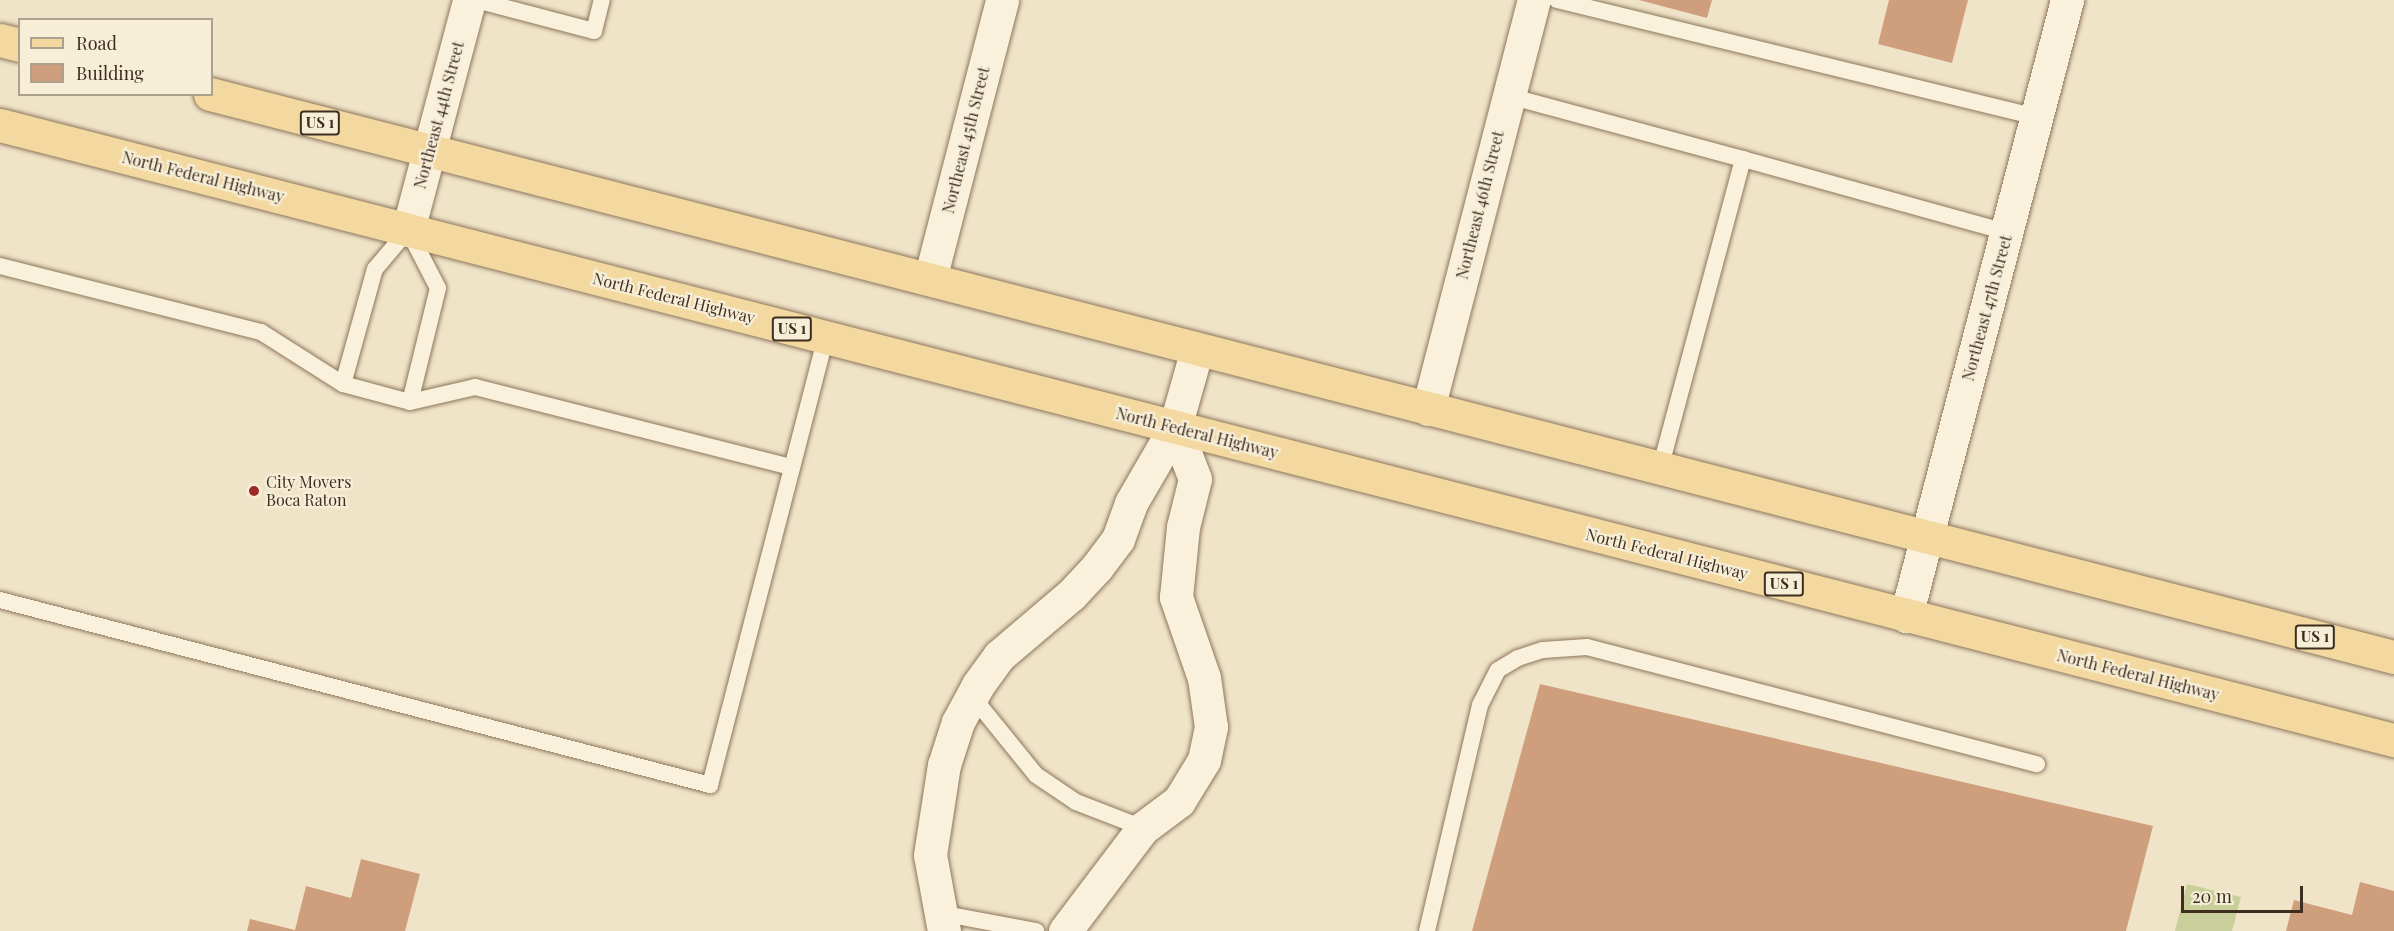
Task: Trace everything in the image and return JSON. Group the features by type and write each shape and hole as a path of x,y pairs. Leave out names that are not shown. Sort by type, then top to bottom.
{"main road":[{"path":"0,40 18,44"},
{"name":"US 1","path":"213,95 2394,657"},
{"name":"North Federal Highway","path":"0,125 2394,740"}],"street":[{"name":"Northeast 44th Street","path":"408,230 469,0"},
{"name":"Northeast 45th Street","path":"930,279 1002,0"},
{"name":"Northeast 46th Street","path":"1428,409 1534,0"},
{"name":"Northeast 47th Street","path":"1906,616 2067,0"},
{"path":"942,922 930,855 944,765 958,722 972,696 999,656 1071,595 1097,567 1118,539 1131,503 1175,427 1197,349"},
{"path":"1065,931 1143,828 1179,801 1204,760 1211,726 1204,678 1176,597 1183,527 1195,479 1175,427"}],"lane":[{"path":"476,0 594,31 602,0"},
{"path":"1557,0 2037,117"},
{"path":"1509,96 2007,232"},
{"path":"1660,468 1743,159"},
{"path":"343,384 375,269 408,230 438,288 410,402"},
{"path":"0,266 261,332 343,384 410,402 475,387 792,467"},
{"path":"0,600 710,785 826,338"},
{"path":"1427,931 1427,921 1480,705 1498,670 1518,658 1543,650 1587,647 2037,764"},
{"path":"972,696 1036,774 1076,802 1143,828"},
{"path":"942,922 1036,931"}],"green space":[{"path":"2187,884 2241,897 2232,931 2175,931"}],"building":[{"path":"1639,0 1712,0 1707,18"},
{"path":"1889,0 1968,0 1952,63 1878,44"},
{"path":"1540,684 2153,826 2126,931 1472,931"},
{"path":"361,859 420,874 405,931 247,931 250,919 295,930 306,886 351,898"},
{"path":"2360,882 2394,891 2394,931 2286,931 2294,900 2352,915"}],"place":[{"name":"City Movers Boca Raton","path":"254,491"}]}
